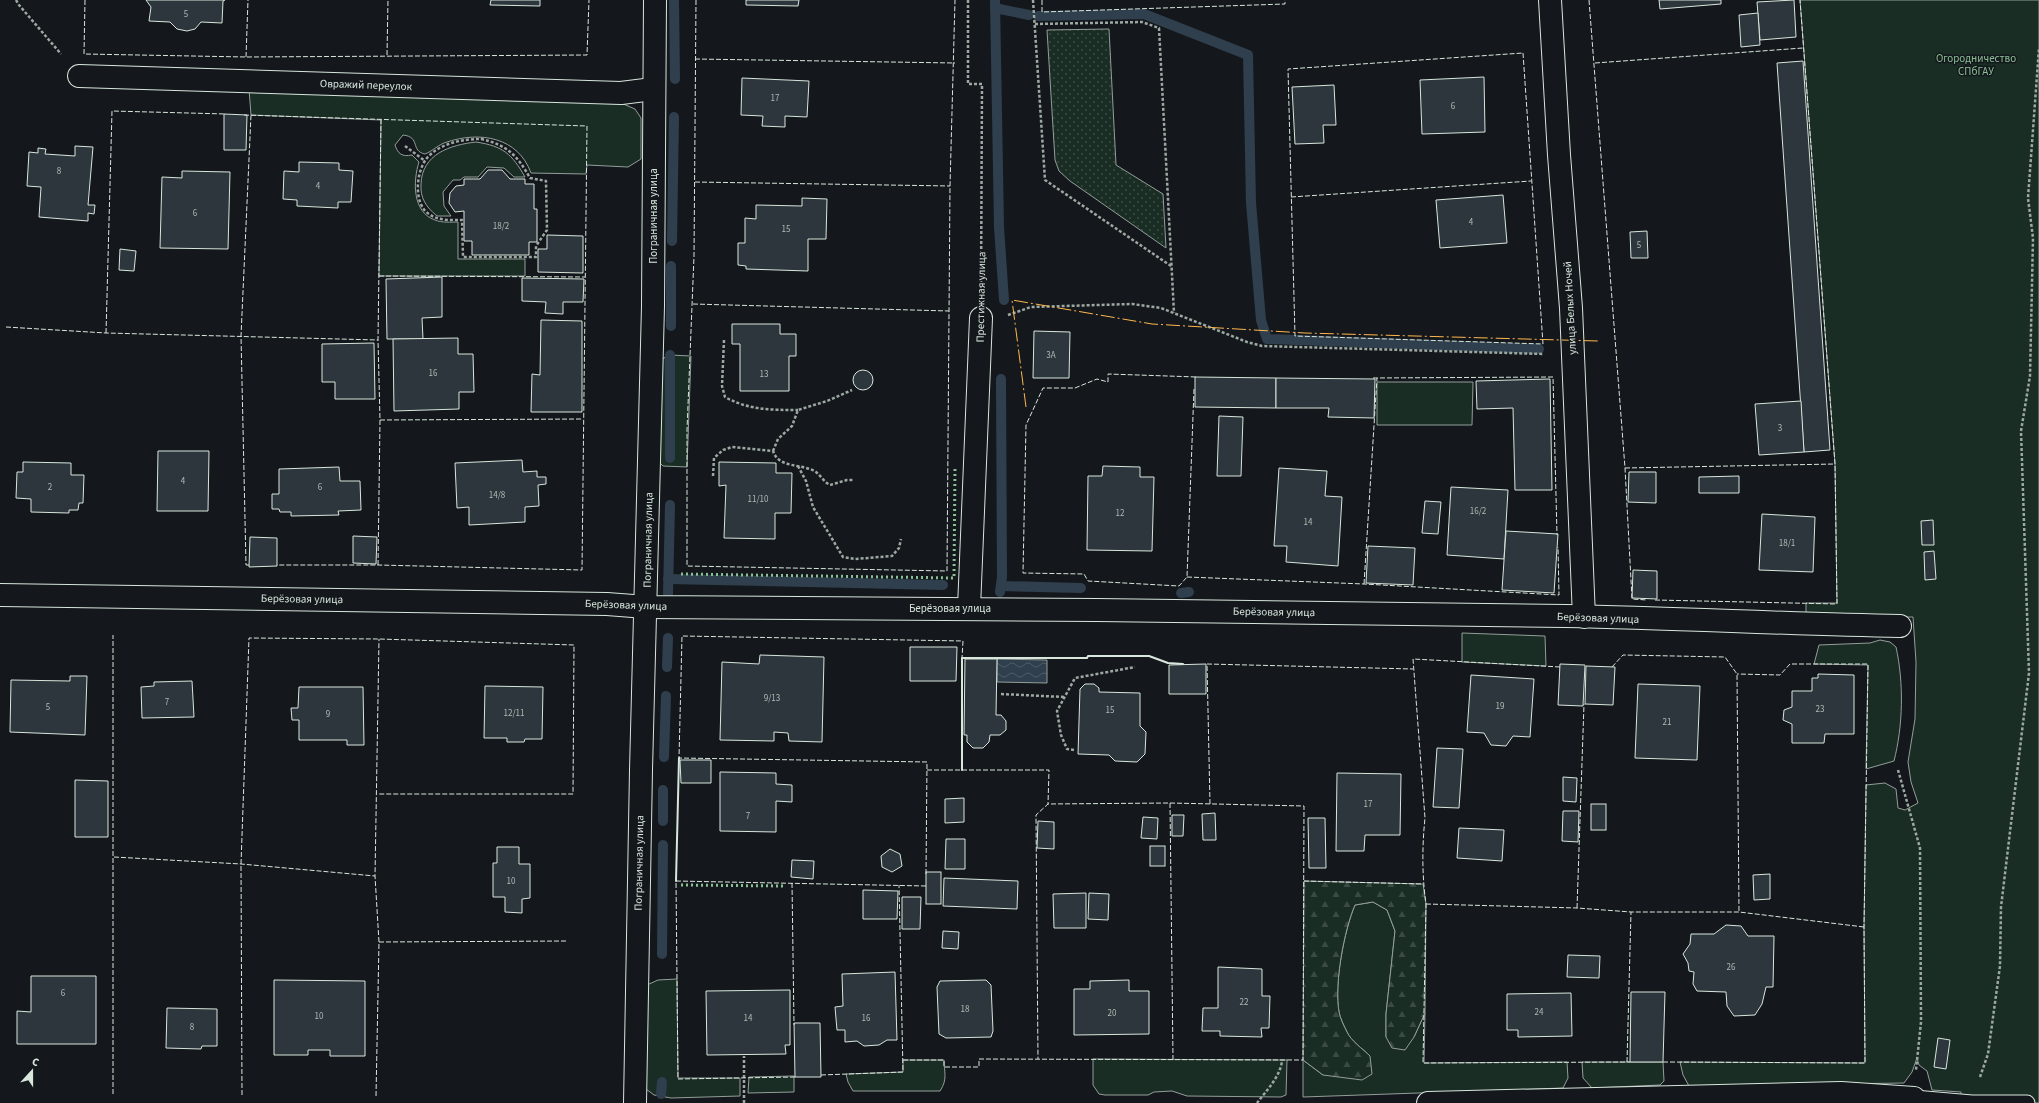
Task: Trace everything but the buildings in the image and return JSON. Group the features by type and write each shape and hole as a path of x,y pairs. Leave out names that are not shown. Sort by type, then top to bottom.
{"street":[{"name":"Пограничная улица","path":"635,1103 640,770 646,607 653,306 653,89 655,0"},
{"name":"улица Белых Ночей","path":"1550,0 1573,354 1584,617"},
{"name":"Овражий переулок","path":"79,76 621,93 653,89"},
{"name":"Престижная улица","path":"969,608 981,318"},
{"name":"Берёзовая улица","path":"0,595 592,604 646,607 969,608 1584,617 1900,626"},
{"path":"1428,1103 1841,1093 1914,1098"}],"lane":[{"path":"1914,1098 1972,1103 2027,1103"}],"path":[{"path":"16,0 19,6 43,32 79,76"},
{"name":"Престижная улица","path":"968,0 968,84 982,84 981,318"},
{"path":"1033,0 1045,180 1171,266"},
{"path":"1035,24 1142,22 1159,28 1174,313"},
{"path":"1972,1103 1989,1047 2000,966 2001,907 2029,673 2021,431 2030,376 2033,238 2028,198 2039,48"},
{"path":"481,139 507,148 521,161 530,178 546,180 547,230 536,246 536,257 463,257 462,220 437,219 427,214 420,200 418,176 420,168 425,161 440,148 462,140 481,139"},
{"path":"405,146 425,161"},
{"path":"1004,316 1031,306 1132,304 1161,308 1247,342 1262,346 1573,354"},
{"path":"724,340 722,386 725,397 736,403 755,408 798,410 827,401 852,390"},
{"path":"798,410 792,426 778,439 773,451 775,456 780,462 818,473 830,485 847,480 854,480"},
{"path":"713,476 714,458 724,450 732,447 773,451"},
{"path":"798,466 806,481 813,507 843,558 855,559 892,556 899,548 902,539"},
{"path":"1074,750 1067,749 1061,735 1057,711 1076,678 1135,667"},
{"path":"1001,694 1064,698"},
{"path":"1898,770 1920,848 1921,1022 1914,1098"},
{"path":"744,1056 744,1103"},
{"path":"1257,1103 1277,1076 1282,1066 1282,1060"}],"green space":[{"name":"Огородничество СПбГАУ","path":"1800,0 2039,0 2039,1103 1962,1103 1961,1092 1932,1090 1927,1071 1919,1065 1917,1058 1912,1072 1904,1083 1689,1086 1683,1075 1680,1062 1865,1063 1864,927 1866,785 1885,783 1896,789 1898,808 1905,810 1918,803 1911,782 1908,762 1915,719 1916,662 1913,617 1814,618 1806,612 1806,603 1837,603 1835,464"},
{"path":"1109,29 1116,165 1163,194 1166,248 1070,181 1059,171 1055,160 1047,30"},
{"path":"249,89 621,103 635,109 641,118 641,159 628,167 587,165 586,174 531,173 525,161 517,151 507,144 496,140 485,137 460,139 444,143 425,154 418,150 412,138 403,135 395,145 401,154 406,156 412,155 419,162 415,187 418,203 422,210 427,216 438,221 458,222 458,259 525,259 525,276 379,276 381,120 251,115"},
{"path":"476,142 493,146 506,152 516,162 525,177 514,177 504,168 487,167 478,177 464,177 460,180 453,180 443,192 444,206 451,216 437,216 424,202 422,194 421,184 426,165 432,158 447,149 466,143"},
{"path":"670,355 691,356 687,467 663,466 659,462 660,360"},
{"path":"1377,382 1473,382 1472,425 1377,425"},
{"path":"1462,633 1545,636 1546,666 1462,662"},
{"path":"1880,640 1890,642 1896,647 1900,675 1901,719 1894,761 1866,769 1868,665 1814,664 1819,645 1870,643"},
{"path":"1304,881 1423,884 1426,904 1425,1013 1414,1037 1405,1050 1392,1048 1386,1037 1386,1014 1395,931 1387,910 1373,902 1355,905 1347,928 1339,973 1339,1012 1343,1025 1349,1035 1354,1042 1370,1056 1372,1074 1362,1080 1323,1075 1303,1060"},
{"path":"1373,902 1387,910 1395,931 1386,1014 1386,1037 1414,1037 1425,1013 1424,1063 1567,1062 1568,1078 1563,1088 1303,1097 1303,1060 1323,1075 1370,1056 1351,1039 1343,1025 1339,1012 1338,987 1344,943 1355,905"},
{"path":"677,979 678,1078 740,1078 740,1096 671,1098 654,1095 646,1089 647,985 658,980"},
{"path":"1093,1059 1287,1060 1286,1095 1281,1097 1187,1096 1172,1091 1154,1092 1148,1095 1099,1094 1093,1085"},
{"path":"903,1060 944,1060 945,1079 940,1091 853,1091 848,1082 846,1074 903,1072"},
{"path":"1582,1062 1663,1062 1664,1081 1660,1085 1592,1088 1583,1078"},
{"path":"794,1076 794,1092 748,1093 749,1077"}],"water":[{"path":"997,659 1047,660 1047,683 997,682"}],"waterway":[{"path":"674,0 675,79"},
{"path":"995,0 999,227 1004,300"},
{"path":"995,8 1029,15"},
{"path":"1038,16 1144,14 1248,55 1251,203 1261,320 1267,339 1539,349"},
{"path":"672,241 674,117"},
{"path":"671,266 671,326"},
{"path":"670,355 670,458"},
{"path":"1000,592 1002,577 1001,379"},
{"path":"668,594 670,505"},
{"path":"668,579 943,585"},
{"path":"1001,586 1081,588"},
{"path":"1181,593 1189,592"},
{"path":"667,667 668,638"},
{"path":"664,757 666,696"},
{"path":"663,790 663,821"},
{"path":"662,954 663,845"},
{"path":"661,1094 662,1082"}],"hedge":[{"path":"681,574 954,578 955,466"},
{"path":"681,885 784,886"}],"fence":[{"path":"85,0 84,54 246,57 587,55 589,0"},
{"path":"246,57 248,0"},
{"path":"387,55 388,0"},
{"path":"696,0 694,256 687,430 687,566 947,571 950,186 955,0"},
{"path":"1042,0 1042,12 1285,4 1285,0"},
{"path":"1589,0 1625,468 1632,599 1647,600"},
{"path":"1655,600 1837,604 1835,464 1800,0"},
{"path":"1595,63 1803,48"},
{"path":"1523,53 1543,344 1295,336 1288,69 1523,53"},
{"path":"695,59 955,63"},
{"path":"106,333 112,111 226,114"},
{"path":"244,115 587,126 582,570 378,565 277,565"},
{"path":"249,565 246,565 241,336 251,115"},
{"path":"378,565 380,420 378,340 381,120"},
{"path":"1291,197 1531,181"},
{"path":"695,182 950,186"},
{"path":"379,276 585,277"},
{"path":"693,304 949,311"},
{"path":"6,327 106,333 378,340"},
{"path":"1194,389 1187,577 1179,586 1088,581 1084,574 1023,573 1026,425 1043,388 1075,388 1097,379 1108,382 1108,374 1197,377"},
{"path":"1373,378 1553,377 1557,535"},
{"path":"1364,584 1377,378"},
{"path":"380,420 583,419"},
{"path":"1625,468 1835,464"},
{"path":"1187,577 1364,584 1559,595 1558,547"},
{"path":"113,635 113,1094"},
{"path":"926,874 927,762 679,758 682,636 963,641 962,658"},
{"path":"242,1095 241,864 249,638 379,639 574,645 573,794 378,794"},
{"path":"376,1096 379,942 375,876 379,639"},
{"path":"1612,667 1623,655 1725,657 1737,674 1739,912"},
{"path":"1560,667 1413,659 1425,818 1423,851 1426,904 1423,1063 1630,1062"},
{"path":"1210,804 1207,664 1413,669"},
{"path":"1663,1062 1865,1063 1864,927 1868,664 1790,664 1780,675 1737,674"},
{"path":"1577,908 1584,704"},
{"path":"927,770 1049,770 1048,804"},
{"path":"1170,803 1173,1059"},
{"path":"903,1060 944,1060 944,1067 979,1067 979,1059 1303,1060 1304,806 1170,803 1048,804 1036,815 1038,1059"},
{"path":"114,857 241,864 375,876"},
{"path":"795,1077 678,1079 676,881 926,886 926,884"},
{"path":"1304,881 1423,884"},
{"path":"792,883 794,1025"},
{"path":"821,1075 903,1072 899,885"},
{"path":"1426,904 1577,908 1631,912 1739,912 1864,927"},
{"path":"1627,1062 1631,912"},
{"path":"379,942 568,941"}],"wall":[{"path":"962,770 962,658 1087,658 1088,656 1149,656 1168,663 1183,664"},
{"path":"676,881 679,758"}],"power":[{"path":"1026,407 1012,300 1152,324 1305,333 1598,341"}]}
